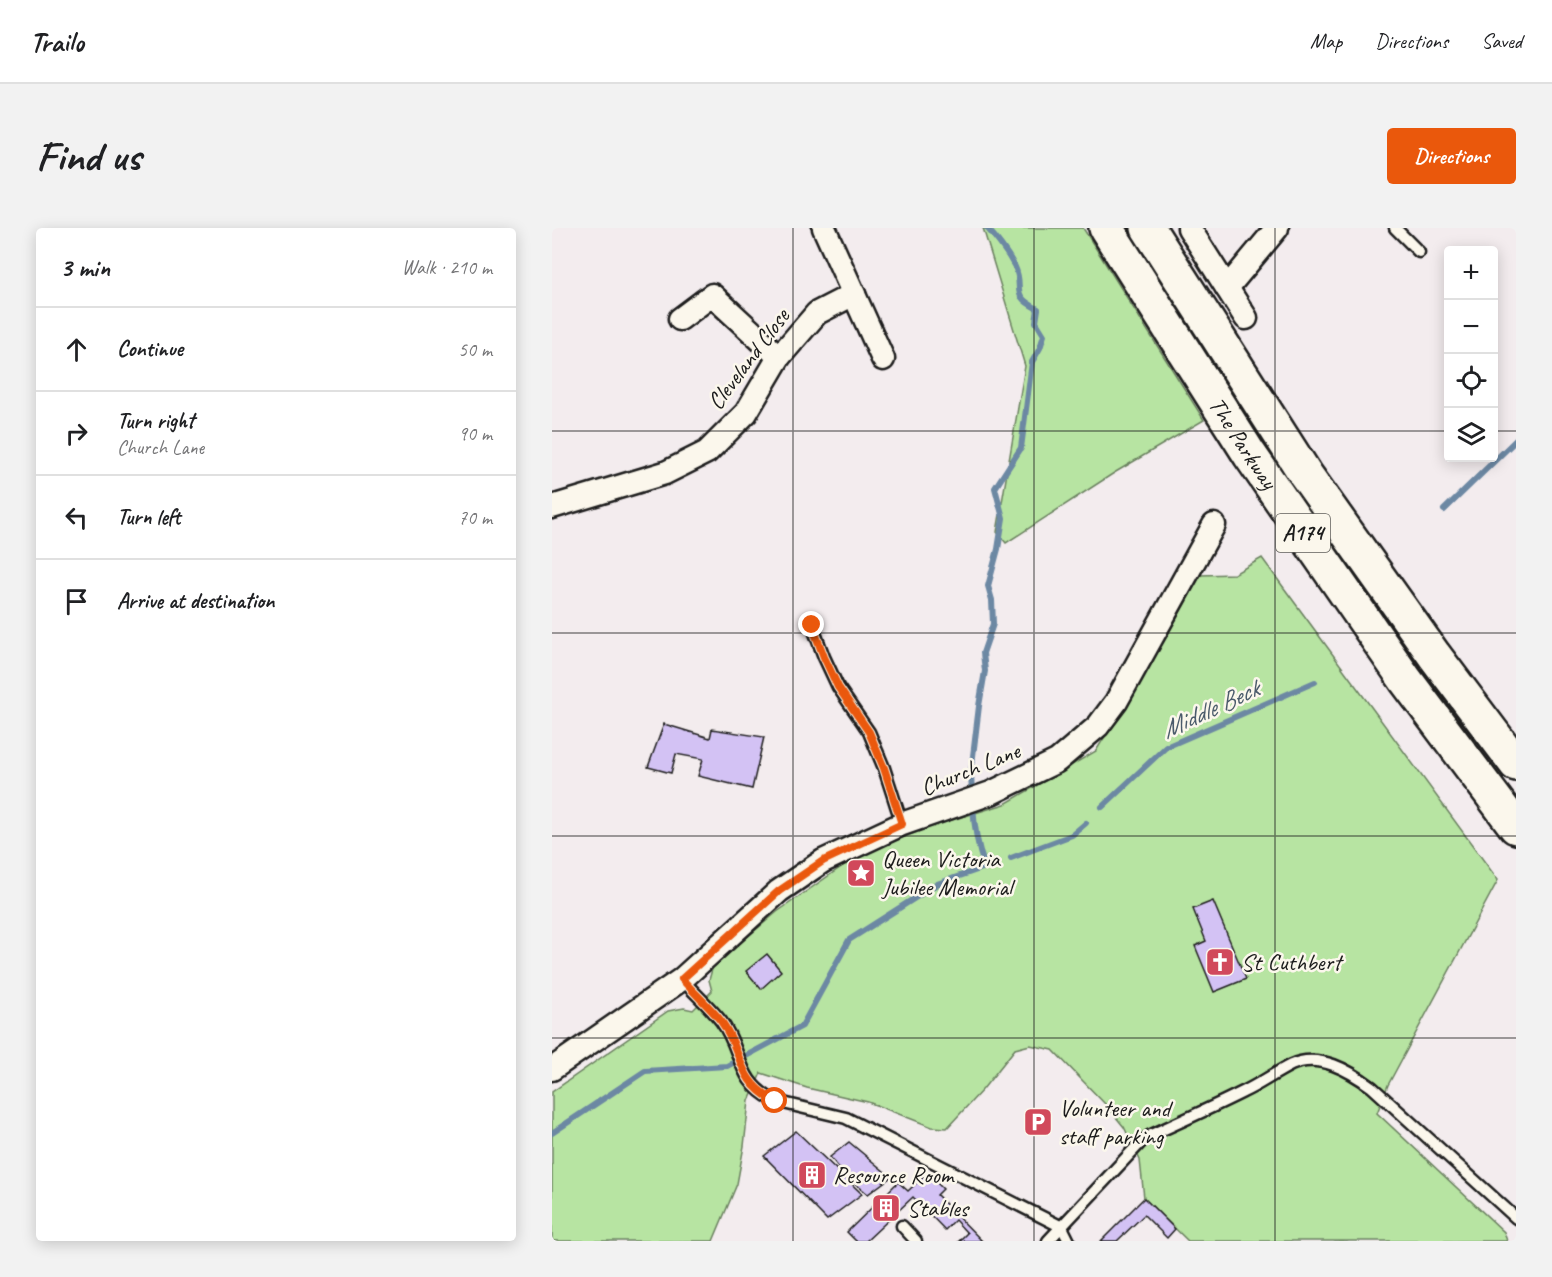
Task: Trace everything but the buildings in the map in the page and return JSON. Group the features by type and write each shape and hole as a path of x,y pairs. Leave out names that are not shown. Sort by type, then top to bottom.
{"highway":[{"name":"The Parkway","path":"1106,228 1243,445 1301,530 1405,679 1516,827"},
{"name":"The Parkway","path":"1148,228 1306,475 1434,655 1516,764"}],"street":[{"path":"824,228 883,359"},
{"path":"1189,228 1246,318"},
{"path":"1227,288 1277,228"},
{"name":"Cleveland Close","path":"552,507 665,473 707,453 746,413 779,357 817,313 854,294"},
{"path":"680,319 712,295 779,357"},
{"name":"Church Lane","path":"552,1069 682,979 779,891 823,861 902,824 980,797 1057,761 1098,726 1116,702 1214,525"}],"lane":[{"path":"1395,228 1419,252"},
{"path":"812,625 838,687 869,732 884,768 902,824"},
{"path":"682,979 721,1022 734,1043 746,1078 759,1092 775,1101 846,1118 1062,1227 1069,1241"},
{"path":"1048,1241 1141,1142 1151,1135 1245,1091 1294,1064 1313,1062 1334,1064 1353,1073 1372,1087 1516,1218"},
{"path":"902,1226 916,1241"}],"green space":[{"path":"983,228 1083,228 1204,420 1114,473 1006,543 997,532 1025,366"},
{"path":"1262,558 1498,880 1388,1085 1377,1113 1504,1232 1507,1241 1188,1241 1144,1198 1140,1160 1124,1127 1053,1050 1030,1045 1015,1049 983,1089 947,1128 932,1127 868,1102 807,1088 761,1073 749,1101 737,1184 713,1241 552,1241 552,1092 668,1011 684,1008 693,1010 712,991 709,980 713,966 777,912 857,856 932,826 1005,804 1096,751 1167,636 1201,575 1234,574"}],"waterway":[{"path":"972,794 971,773 985,671 983,653 993,624 992,600 988,586 1003,518 995,488 1021,448 1032,362 1044,335 1036,322 1038,309 1020,295 1015,267 987,228"},
{"name":"Middle Beck","path":"1444,510 1516,440"},
{"name":"Middle Beck","path":"1102,807 1166,747 1315,682"},
{"path":"973,804 976,836 985,867"},
{"name":"Middle Beck","path":"1011,858 1072,835 1086,823"},
{"name":"Middle Beck","path":"552,1133 645,1071 727,1066 802,1026 849,940 937,884 994,864"}],"place":[{"name":"Queen Victoria Jubilee Memorial","path":"861,873"},
{"name":"St Cuthbert","path":"1220,962"},
{"name":"Volunteer and staff parking","path":"1038,1122"},
{"name":"Resource Room","path":"812,1175"},
{"name":"Stables","path":"886,1208"}],"route":[{"path":"775,1101 759,1092 746,1078 734,1043 721,1022 682,979 779,891 823,861 902,824 884,768 869,732 838,687 812,625"}]}
